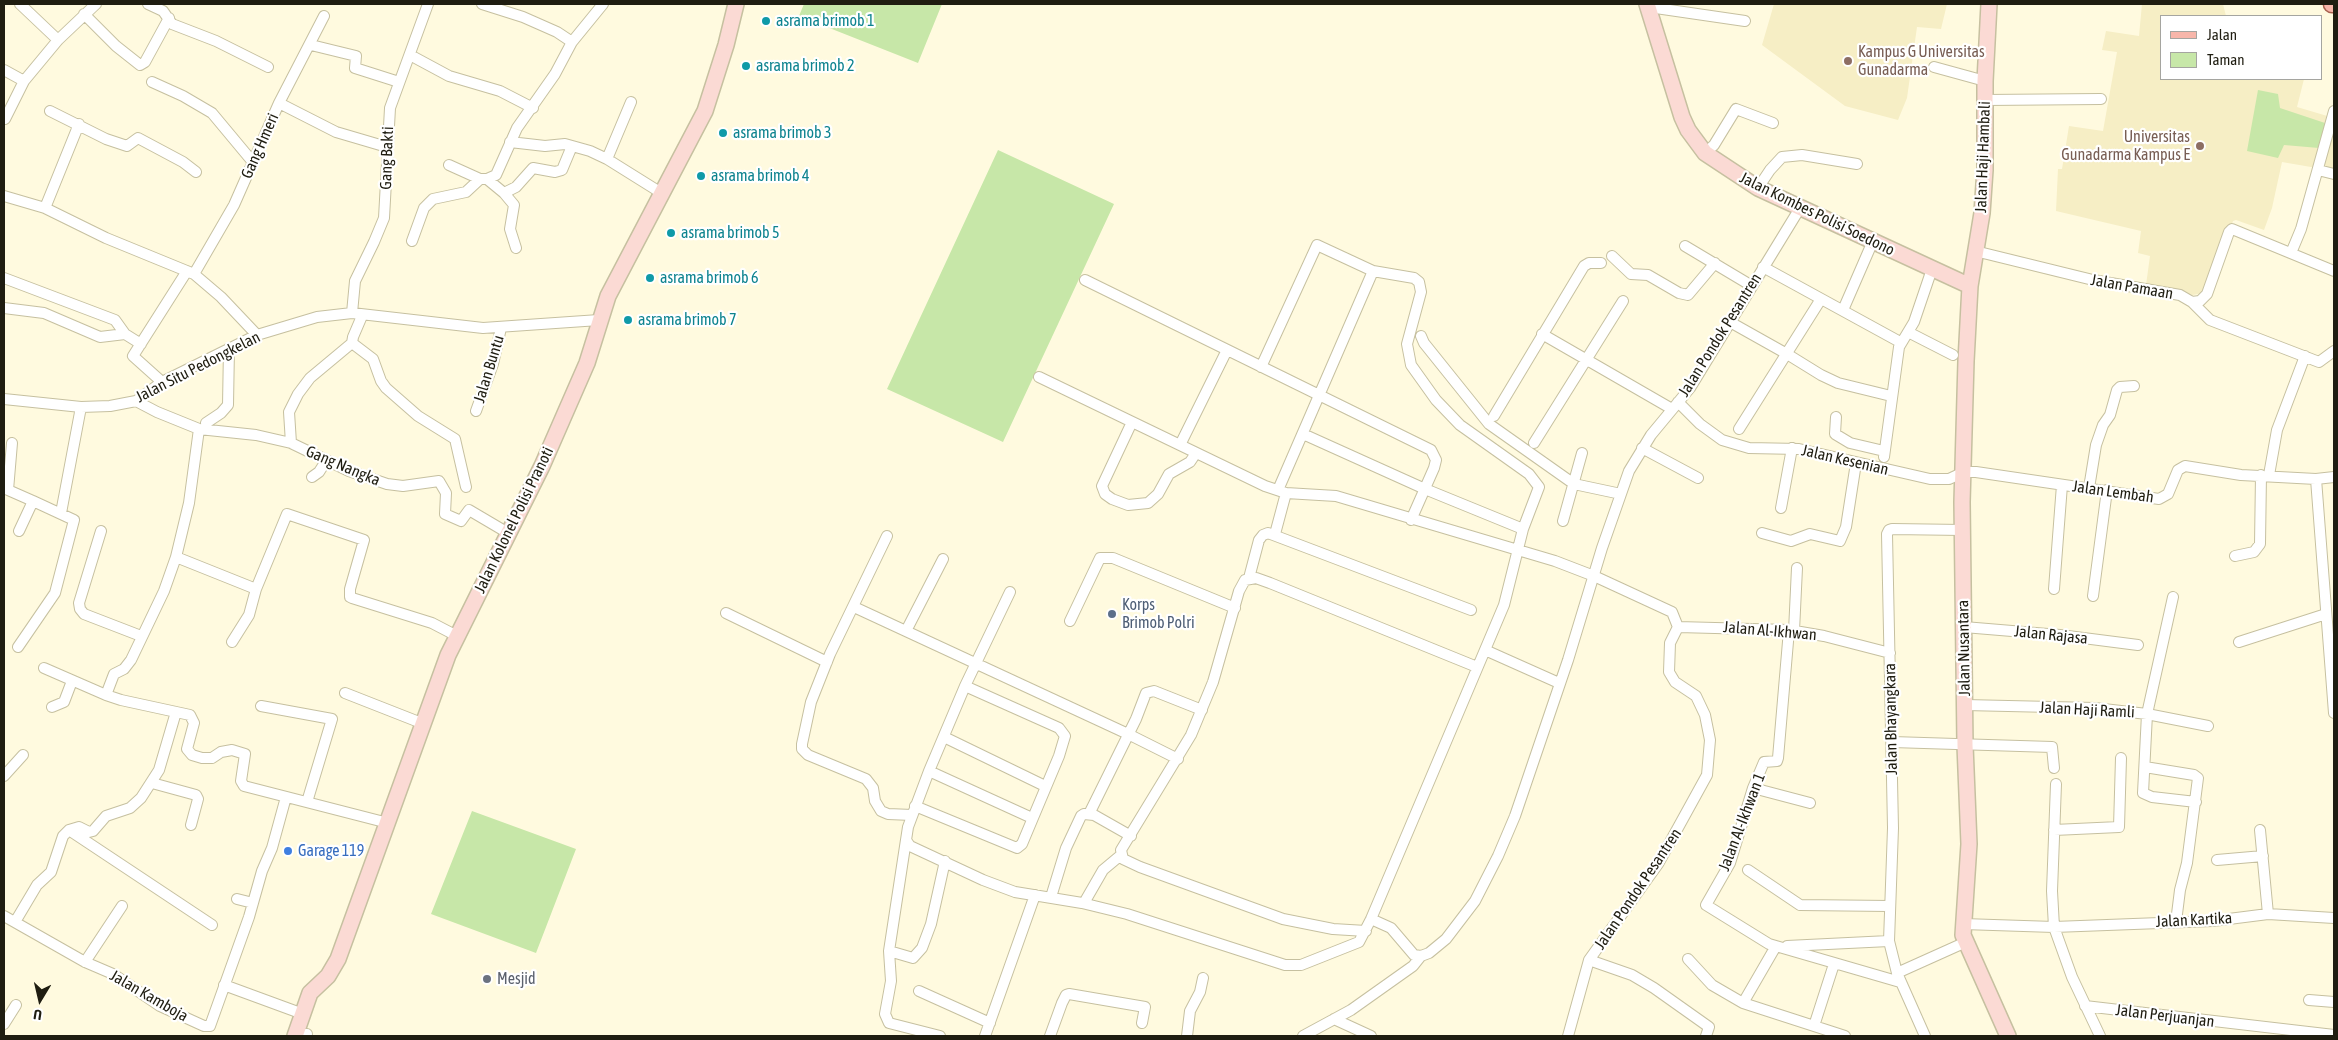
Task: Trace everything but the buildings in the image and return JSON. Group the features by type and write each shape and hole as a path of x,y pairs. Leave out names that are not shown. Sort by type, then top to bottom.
{"street":[{"path":"20,4 58,40"},
{"path":"5,118 24,81 58,40 96,4"},
{"path":"148,4 166,11 172,24 216,41 268,66"},
{"name":"Gang Bakti","path":"352,343 357,314 355,281 380,231 384,218 390,108 428,4"},
{"path":"482,4 523,17 557,32 572,42"},
{"path":"412,241 427,203 433,199 466,192 483,179 496,175 516,128 532,108 572,42 603,4"},
{"name":"Jalan Kolonel Polisi Pranoti","path":"303,1035 303,1014 310,993 328,976 338,959 457,636 588,363 599,320 608,296 705,111 726,45 736,4"},
{"name":"Jalan Haji Hambali","path":"1975,251 1985,170 1985,81 1989,4"},
{"path":"1648,6 1745,21"},
{"name":"Jalan Kombes Polisi Soedono","path":"1648,6 1677,103 1688,130 1705,153 1758,188 1970,286"},
{"path":"84,14 116,46 140,65 145,62 166,11"},
{"name":"Gang Hmeri","path":"141,344 230,211 279,104 311,45 324,16"},
{"path":"311,45 356,56 356,68 399,82"},
{"path":"410,56 449,76 500,91 532,108"},
{"path":"1934,67 1985,81"},
{"path":"4,70 24,81"},
{"path":"152,82 183,96 212,113 252,161"},
{"path":"1985,100 2101,99"},
{"path":"607,159 631,102"},
{"path":"279,104 336,132 387,147"},
{"path":"1705,153 1714,145 1736,109 1773,122"},
{"path":"50,111 106,139 127,146 138,138 183,162 196,172"},
{"path":"2291,253 2301,229 2334,111"},
{"path":"45,208 79,124"},
{"path":"510,142 572,146 607,159 663,194"},
{"path":"504,192 516,187 533,168 555,172 562,170 572,146"},
{"path":"1758,188 1770,170 1782,157 1802,155 1857,164"},
{"path":"449,164 483,179 504,192 513,202 514,208 510,229 516,248"},
{"path":"2318,170 2334,174"},
{"path":"4,196 45,208 106,238 190,272 220,298 257,335"},
{"name":"Jalan Pondok Pesantren","path":"1303,1036 1334,1019 1413,966 1421,956 1438,946 1456,927 1475,901 1492,870 1512,823 1560,683 1621,494 1642,448 1690,388 1800,208"},
{"path":"2192,302 2200,301 2207,294 2229,232 2232,229 2334,271"},
{"path":"1843,310 1873,241"},
{"path":"906,840 921,852 1000,887 1084,903 1127,914 1290,967 1301,965 1354,945 1366,931 1504,605 1523,529 1538,491 1538,483 1460,425 1410,365 1407,344 1421,287 1414,278 1373,271 1317,245 1262,368"},
{"path":"1684,246 1752,286"},
{"name":"Jalan Nusantara","path":"1975,251 1970,286 1964,472 1965,745 1969,844 1963,924 1966,942 2008,1036"},
{"name":"Jalan Pamaan","path":"1975,251 2093,280 2180,295 2192,302 2210,320 2305,356"},
{"path":"1612,256 1631,274 1648,274 1679,293 1688,295 1715,263"},
{"path":"1494,416 1584,266 1588,263 1601,262"},
{"path":"1763,267 1900,342"},
{"path":"1836,417 1834,431 1838,436 1850,443 1884,454 1890,396 1900,342 1914,322 1932,269"},
{"path":"1275,534 1282,491 1303,434 1318,395 1373,271"},
{"path":"4,278 115,320 125,334 141,344 133,356 162,382"},
{"path":"1085,280 1431,450 1436,460 1411,520"},
{"path":"1739,429 1821,298"},
{"path":"1534,443 1623,301"},
{"path":"4,308 44,313 100,337 125,334"},
{"name":"Jalan Situ Pedongkelan","path":"4,399 82,407 110,406 136,401 162,382 228,348 257,335 317,317 357,314 501,328 599,320"},
{"path":"1730,322 1838,383 1890,396"},
{"name":"Jalan Buntu","path":"476,411 493,364 501,328"},
{"path":"1908,332 1953,355"},
{"name":"Jalan Kesenian","path":"1542,334 1675,406 1722,440 1759,450 1792,448 1940,480 1950,479 1964,472"},
{"path":"1422,336 1489,424 1574,484 1621,494"},
{"path":"291,443 289,412 298,394 310,378 352,343 373,359 381,381 386,388 418,416 454,439 466,487"},
{"path":"106,695 114,674 124,669 132,660 141,636 164,591 176,558 189,503 202,426 228,406 228,348"},
{"path":"1180,445 1227,350"},
{"path":"2235,556 2254,552 2260,544 2265,475 2276,430 2305,356 2319,362 2334,351"},
{"path":"1040,377 1196,453 1282,491 1336,496 1411,520 1518,550 1594,576 1672,612 1678,627"},
{"path":"2089,488 2096,445 2103,425 2110,414 2117,390 2120,387 2134,386"},
{"name":"Gang Nangka","path":"136,401 157,412 202,426 291,443 326,461 373,480 396,486 439,481 446,493 445,514 461,521 469,510 508,533"},
{"path":"61,512 82,407"},
{"path":"1132,422 1102,486 1105,494 1112,499 1128,504 1148,503 1158,494 1169,474 1190,462 1196,453"},
{"path":"1303,434 1523,529"},
{"path":"12,443 8,490 61,512 74,520 58,585 18,647"},
{"path":"1642,448 1698,478"},
{"path":"1781,508 1792,448"},
{"path":"1563,521 1582,453"},
{"path":"312,477 319,472 326,461"},
{"path":"1762,533 1791,541 1810,534 1840,541 1845,533 1856,463"},
{"name":"Jalan Lembah","path":"1964,472 2163,498 2171,490 2178,470 2185,466 2241,475 2316,479 2334,477"},
{"path":"2316,479 2334,713"},
{"path":"2054,589 2062,485"},
{"path":"2093,596 2107,490"},
{"path":"19,531 33,501"},
{"path":"232,642 249,615 256,589 287,514 364,540 350,588 350,596 352,598 432,623 457,636"},
{"name":"Jalan Bhayangkara","path":"1925,1036 1899,977 1889,941 1893,828 1887,531 1892,529 1963,530"},
{"path":"101,531 80,603 80,609 84,614 141,636"},
{"path":"1366,931 1333,929 1283,919 1140,867 1123,859 1121,850 1178,759 1202,710 1242,585 1249,578 1259,540 1263,535 1275,534 1471,610"},
{"path":"887,536 827,662 811,702 802,749 808,754 866,779 873,788 875,801 881,811 888,814 914,811 1012,847 1020,846 1064,743 1062,731 965,686"},
{"path":"176,558 256,589"},
{"path":"1070,621 1100,558 1113,558 1235,608"},
{"path":"906,631 943,559"},
{"path":"1791,630 1797,568"},
{"path":"1249,578 1270,583 1477,667"},
{"path":"940,1036 894,1025 886,1019 885,1014 891,981 889,951 906,840 914,811 929,771 965,686 1010,592"},
{"path":"2172,597 2147,714 2143,793 2145,795 2196,802"},
{"path":"854,606 1178,759"},
{"path":"726,613 827,662"},
{"path":"2239,642 2326,614"},
{"name":"Jalan Pondok Pesantren","path":"1568,1036 1590,960 1658,864 1707,775 1710,740 1705,715 1696,696 1675,682 1669,672 1670,643 1678,627"},
{"name":"Jalan Al-Ikhwan","path":"1678,627 1791,630 1890,653"},
{"name":"Jalan Rajasa","path":"1964,627 2060,635 2138,645"},
{"name":"Jalan Al-Ikhwan 1","path":"1779,946 1769,944 1706,906 1706,903 1730,863 1752,788 1764,762 1777,761 1778,758 1791,630"},
{"path":"1485,650 1560,683"},
{"path":"44,668 121,700 190,715 193,719 188,749 192,755 212,758 222,752 241,751 245,754 242,784 286,798 388,823"},
{"path":"52,707 64,702 72,681"},
{"path":"1089,814 1148,691 1154,691 1202,710"},
{"path":"345,693 424,724"},
{"name":"Jalan Haji Ramli","path":"1965,705 2095,708 2147,714 2208,726"},
{"path":"261,706 332,719 307,802"},
{"path":"15,922 37,885 50,872 59,843 69,830 79,826 90,832 93,831 106,816 130,808 152,783 167,746 176,712"},
{"path":"944,737 1045,786"},
{"path":"1892,742 2052,747 2054,768"},
{"path":"4,776 23,755"},
{"path":"2054,830 2119,827 2121,758"},
{"path":"2145,767 2196,775 2199,782 2176,922"},
{"path":"929,771 1032,818"},
{"path":"152,783 196,795 198,799 191,825"},
{"path":"2056,784 2052,892 2054,927 2085,1006 2100,1036"},
{"path":"1752,788 1810,803"},
{"path":"286,798 272,848 262,871 253,903 224,985 303,1014"},
{"path":"1051,897 1066,848 1078,820 1084,814 1089,814 1131,836"},
{"path":"69,830 212,925"},
{"path":"2260,830 2268,914"},
{"path":"1084,903 1103,870 1121,855"},
{"path":"2217,860 2263,856"},
{"path":"889,951 913,958 922,948 931,924 944,861"},
{"path":"1748,870 1800,905 1889,906"},
{"path":"985,1036 1034,895"},
{"path":"236,899 253,903"},
{"path":"85,962 122,906"},
{"name":"Jalan Kartika","path":"1963,924 2054,927 2176,922 2268,914 2334,918"},
{"name":"Jalan Kamboja","path":"4,916 85,962 114,974 160,1006 204,1026 212,1024 224,985"},
{"path":"1371,919 1391,928 1414,955 1421,956"},
{"path":"1779,946 1889,941"},
{"path":"1779,946 1834,964 1899,977 1966,942"},
{"path":"1743,1003 1779,946"},
{"path":"1688,959 1712,985 1743,1003 1845,1036"},
{"path":"1590,960 1632,975 1654,988 1709,1027 1706,1036"},
{"path":"1814,1026 1834,964"},
{"path":"1188,1036 1190,1011 1200,992 1203,978"},
{"path":"919,990 990,1023"},
{"path":"1050,1036 1062,1003 1066,995 1069,994 1145,1007 1142,1022"},
{"path":"2309,1000 2334,1002"},
{"path":"4,1024 16,1005"},
{"name":"Jalan Perjuanjan","path":"2085,1006 2334,1035"},
{"path":"1334,1019 1371,1036"}],"shaded area":[{"name":"Kampus G Universitas Gunadarma","path":"1774,4 1947,4 1941,29 1917,27 1907,98 1898,120 1845,106 1762,45"},
{"name":"Universitas Gunadarma Kampus E","path":"2142,4 2223,4 2226,15 2160,15 2160,80 2304,80 2297,107 2334,118 2334,171 2282,162 2272,208 2264,230 2236,220 2233,221 2207,292 2193,295 2146,285 2150,256 2138,253 2141,231 2056,211 2058,169 2062,169 2069,126 2103,131 2117,52 2102,50 2106,31 2139,36"}],"green space":[{"path":"804,4 942,4 918,63 799,16"},
{"path":"2258,90 2278,94 2280,108 2325,123 2319,148 2284,145 2278,158 2247,151"},
{"path":"998,150 1114,204 1003,442 887,389"},
{"path":"472,811 576,849 536,953 431,914"}],"place":[{"name":"asrama brimob 1","path":"766,21"},
{"name":"Kampus G Universitas Gunadarma","path":"1848,61"},
{"name":"asrama brimob 2","path":"746,66"},
{"name":"asrama brimob 3","path":"723,133"},
{"name":"Universitas Gunadarma Kampus E","path":"2200,146"},
{"name":"asrama brimob 4","path":"701,176"},
{"name":"asrama brimob 5","path":"671,233"},
{"name":"asrama brimob 6","path":"650,278"},
{"name":"asrama brimob 7","path":"628,320"},
{"name":"Korps Brimob Polri","path":"1112,614"},
{"name":"Garage 119","path":"288,851"},
{"name":"Mesjid","path":"487,979"}]}
